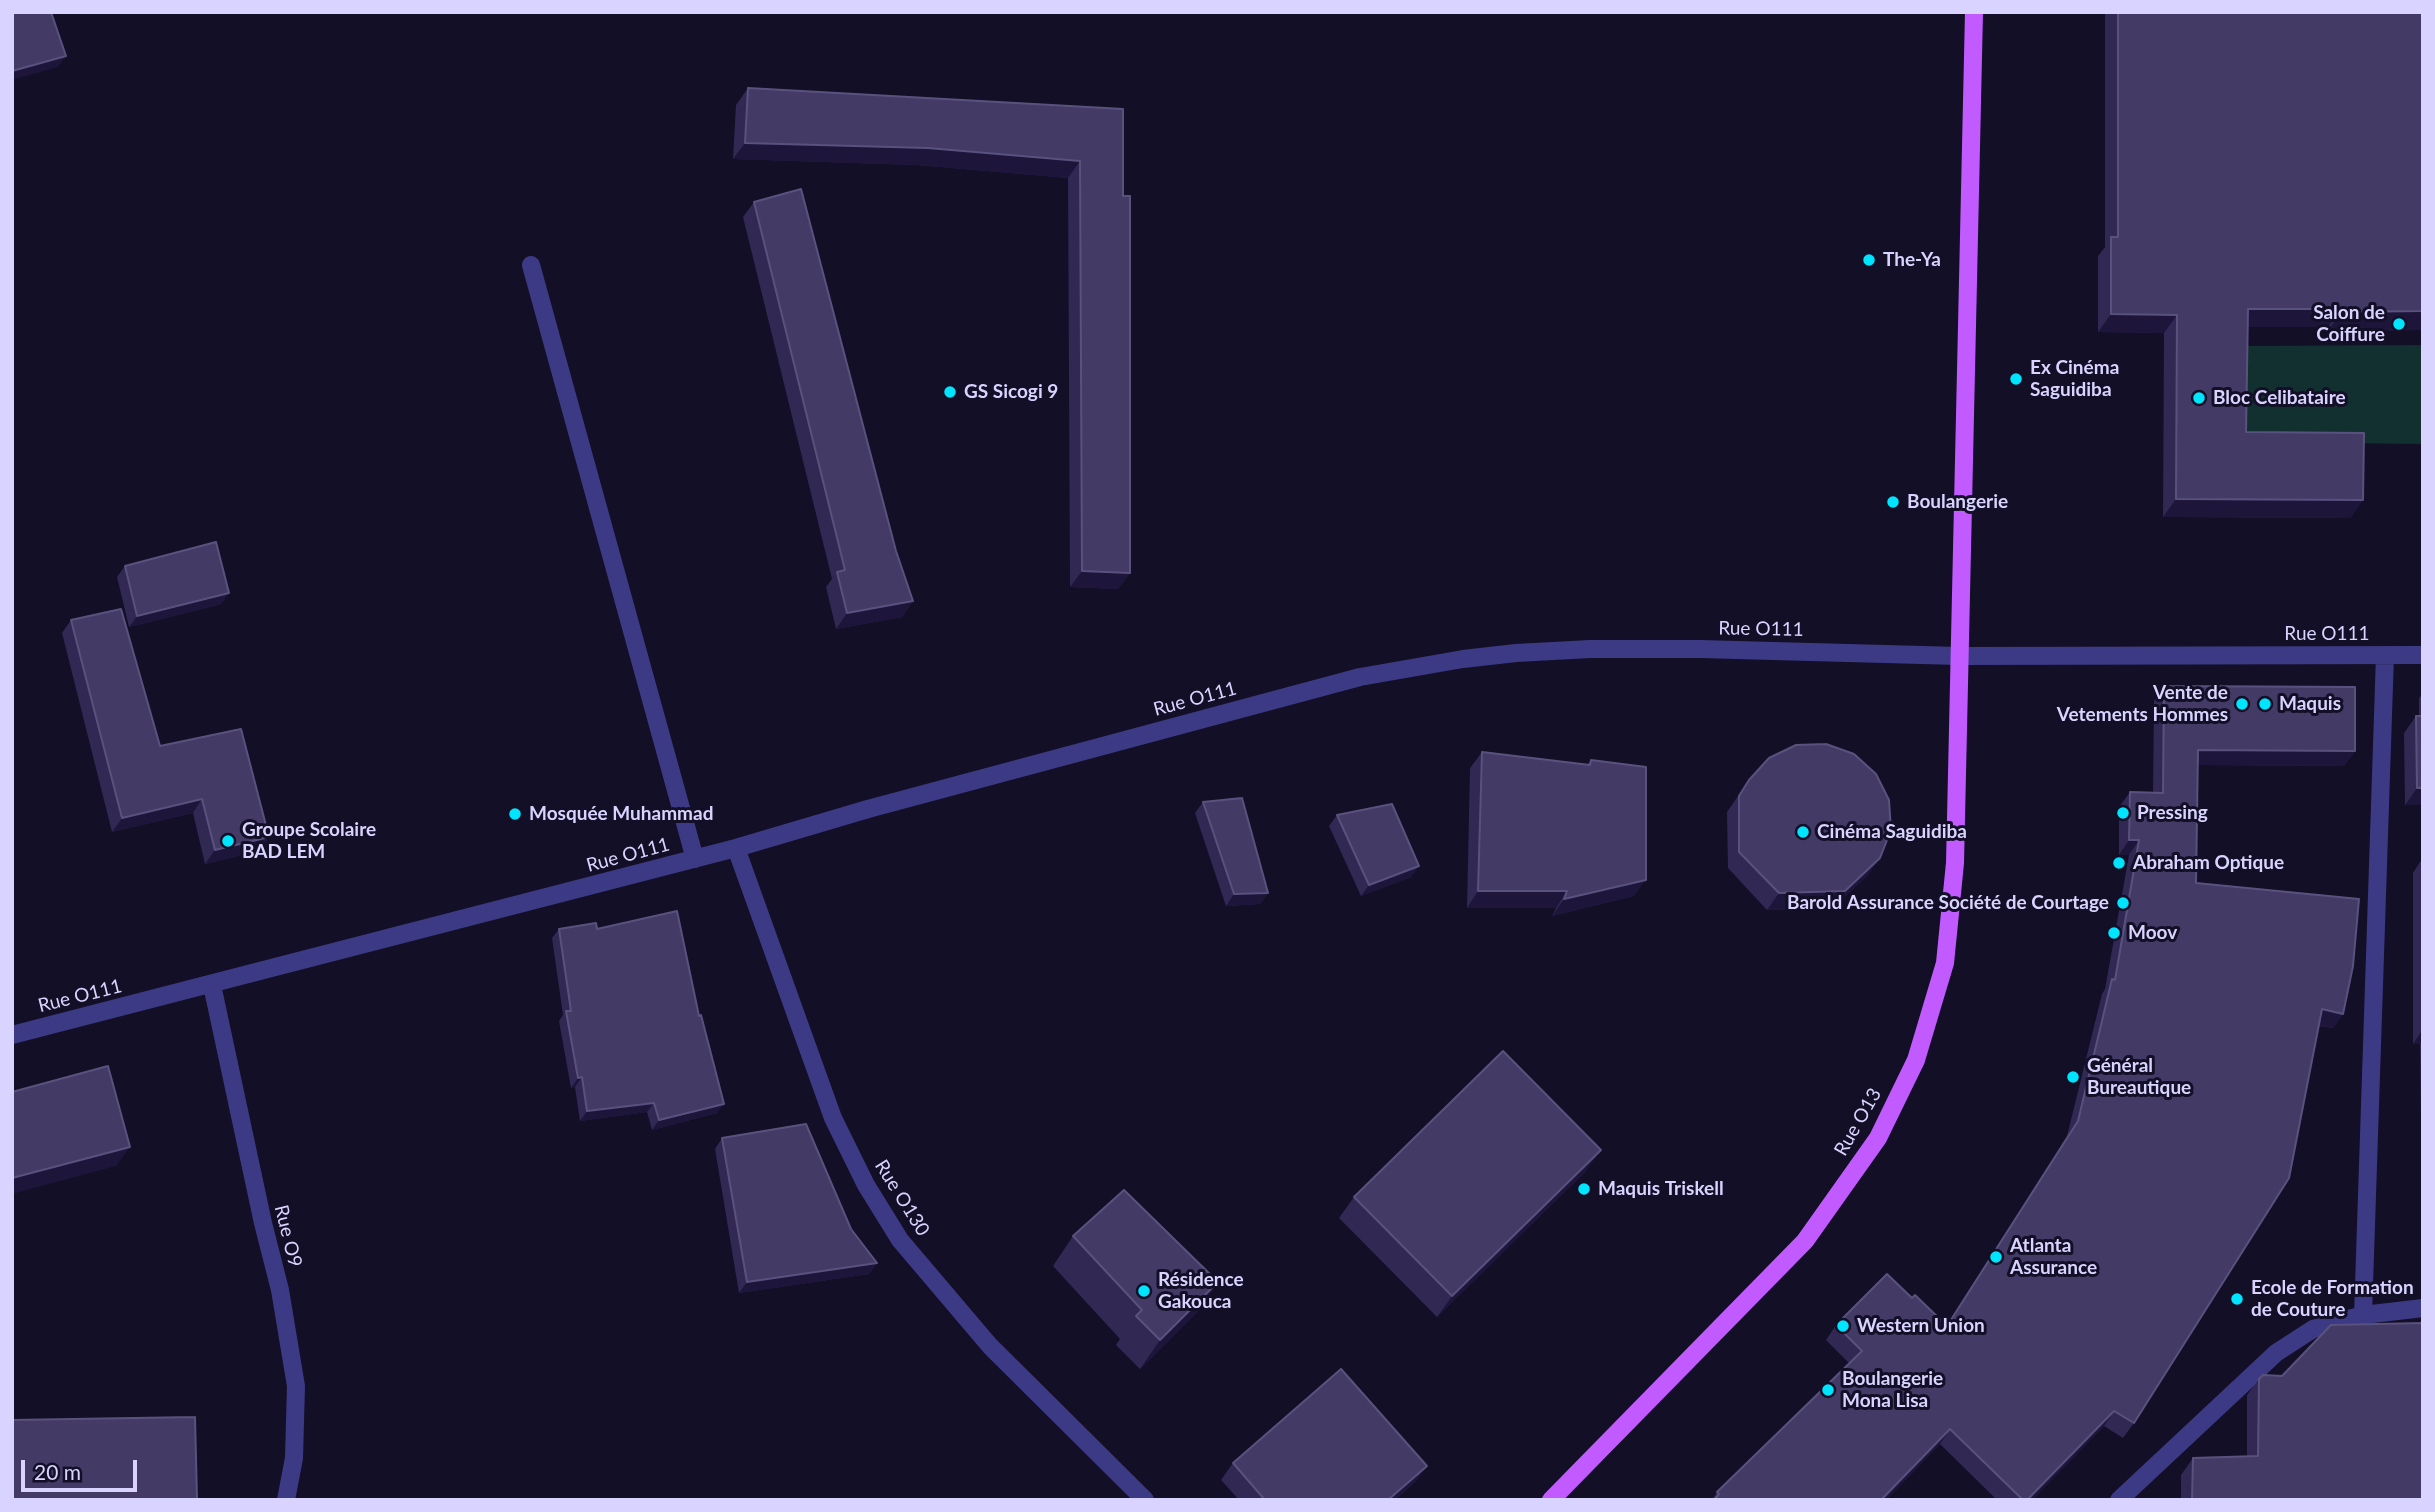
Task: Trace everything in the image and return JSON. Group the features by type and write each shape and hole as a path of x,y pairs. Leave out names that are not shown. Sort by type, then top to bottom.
{"main road":[{"name":"Rue O13","path":"1551,1500 1805,1241 1878,1138 1910,1071 1945,963 1955,863 1974,12"}],"street":[{"path":"531,265 695,859"},
{"name":"Rue O111","path":"12,1035 695,859 868,809 1360,677 1463,659 1590,649 1762,650 1959,656 2423,654"},
{"path":"2363,1315 2385,654"},
{"name":"Rue O130","path":"736,848 833,1118 866,1185 900,1240 990,1346 1145,1500"},
{"name":"Rue O9","path":"212,985 280,1290 296,1386 294,1458 286,1500"},
{"path":"2119,1500 2276,1353 2314,1329 2363,1315 2423,1308"}],"green space":[{"path":"2423,345 2423,444 2240,442 2243,346"}],"building":[{"path":"12,12 51,12 66,56 12,71"},
{"path":"2118,12 2423,12 2423,311 2248,309 2246,432 2364,433 2363,500 2176,499 2177,315 2111,314 2111,237 2118,237"},
{"path":"748,88 1123,109 1123,196 1130,196 1130,573 1082,571 1080,161 928,148 745,143"},
{"path":"801,189 896,551 913,601 847,613 837,572 845,570 754,202"},
{"path":"216,542 229,593 137,616 125,566"},
{"path":"121,609 160,746 241,729 269,837 215,850 202,799 122,818 71,620"},
{"path":"2164,686 2355,687 2355,751 2198,750 2196,883 2359,899 2353,966 2343,1014 2322,1009 2289,1178 2134,1423 2114,1411 2027,1500 2023,1500 1950,1429 1881,1500 1714,1500 1719,1494 1717,1492 1862,1351 1836,1325 1887,1274 1912,1298 1915,1295 1947,1326 2078,1121 2112,979 2115,980 2139,840 2129,840 2130,792 2163,793"},
{"path":"2416,716 2423,716 2423,788 2417,788"},
{"name":"Cinéma Saguidiba","path":"1826,744 1854,754 1876,774 1889,800 1891,830 1880,858 1845,891 1779,893 1739,852 1739,796 1769,758 1796,745"},
{"path":"1482,752 1590,765 1591,760 1646,767 1646,880 1564,899 1567,891 1478,891"},
{"path":"1242,798 1268,893 1234,894 1203,802"},
{"path":"1392,804 1419,866 1369,885 1337,815"},
{"path":"677,911 699,1016 701,1015 724,1104 659,1120 654,1103 587,1111 566,1011 571,1011 559,929 596,923 597,929"},
{"path":"1503,1051 1601,1150 1452,1296 1354,1197"},
{"path":"108,1066 130,1147 12,1178 12,1092"},
{"path":"806,1124 851,1229 877,1263 747,1282 722,1138"},
{"path":"1124,1190 1218,1282 1160,1340 1136,1316 1142,1310 1073,1236"},
{"path":"2423,1323 2423,1500 2192,1500 2193,1458 2258,1456 2259,1379 2263,1375 2282,1376 2331,1325"},
{"path":"1341,1369 1427,1466 1388,1500 1265,1500 1233,1463"},
{"path":"195,1417 197,1500 12,1500 12,1420"}],"place":[{"name":"The-Ya","path":"1869,260"},
{"name":"Salon de Coiffure","path":"2399,324"},
{"name":"Ex Cinéma Saguidiba","path":"2016,379"},
{"name":"GS Sicogi 9","path":"950,392"},
{"name":"Bloc Celibataire","path":"2199,398"},
{"name":"Boulangerie","path":"1893,502"},
{"name":"Vente de Vetements Hommes","path":"2242,704"},
{"name":"Maquis","path":"2265,704"},
{"name":"Pressing","path":"2123,813"},
{"name":"Mosquée Muhammad","path":"515,814"},
{"name":"Cinéma Saguidiba","path":"1803,832"},
{"name":"Groupe Scolaire BAD LEM","path":"228,841"},
{"name":"Abraham Optique","path":"2119,863"},
{"name":"Barold Assurance Société de Courtage","path":"2123,903"},
{"name":"Moov","path":"2114,933"},
{"name":"Général Bureautique","path":"2073,1077"},
{"name":"Maquis Triskell","path":"1584,1189"},
{"name":"Atlanta Assurance","path":"1996,1257"},
{"name":"Résidence Gakouca","path":"1144,1291"},
{"name":"Ecole de Formation de Couture","path":"2237,1299"},
{"name":"Western Union","path":"1843,1326"},
{"name":"Boulangerie Mona Lisa","path":"1828,1390"}]}
